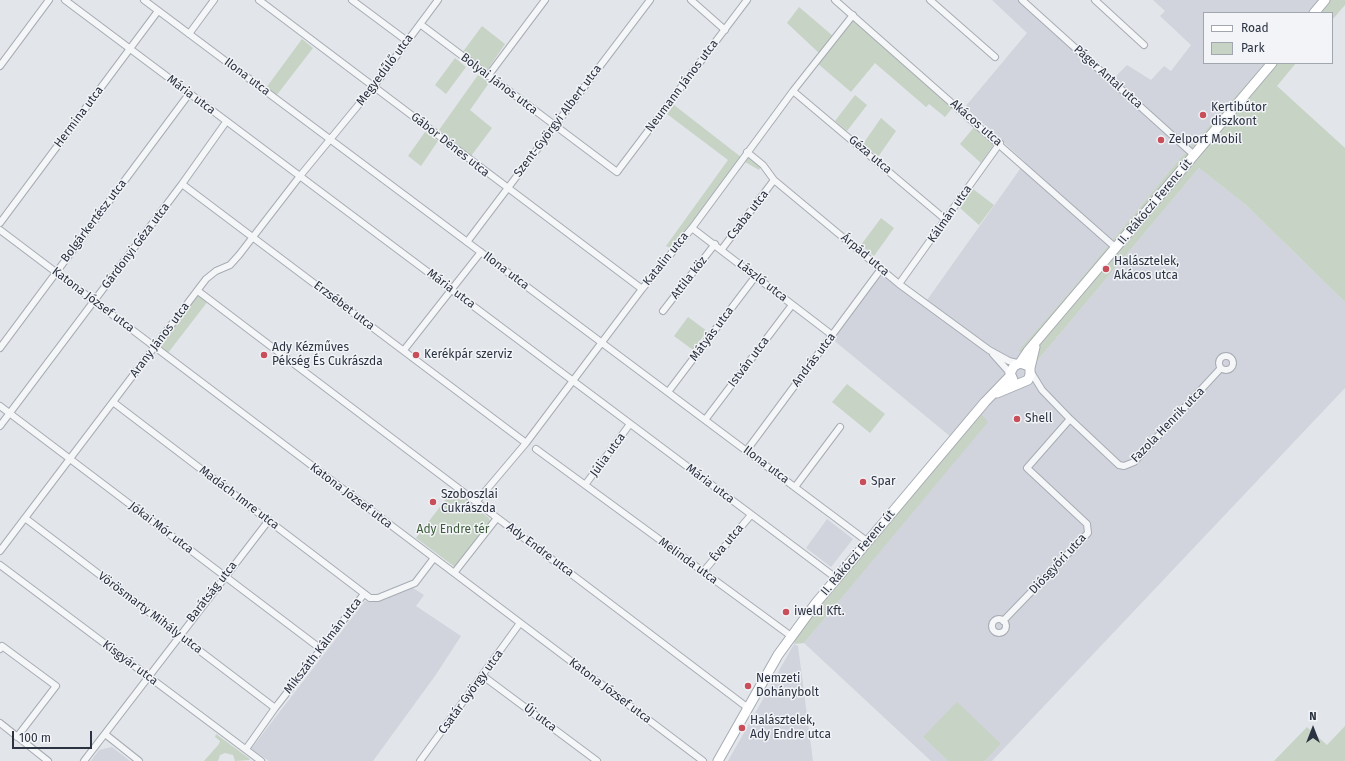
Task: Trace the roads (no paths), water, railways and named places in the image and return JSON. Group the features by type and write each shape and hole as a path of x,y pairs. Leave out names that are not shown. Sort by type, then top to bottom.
{"main road":[{"path":"1315,12 1325,0"},
{"name":"II. Rákóczi Ferenc út","path":"718,761 778,655 836,578 1271,64"},
{"name":"II. Rákóczi Ferenc út","path":"990,397 1030,378 1030,370 1038,340"},
{"path":"1019,363 1027,366 1030,370"},
{"path":"1010,374 1012,379 1022,383"}],"street":[{"path":"0,66 49,0"},
{"name":"Mária utca","path":"65,0 836,578"},
{"name":"Ilona utca","path":"144,0 868,542"},
{"path":"189,34 214,0"},
{"name":"Gábor Dénes utca","path":"259,0 642,289"},
{"path":"352,0 408,41"},
{"name":"Megyedűlő utca","path":"330,138 374,86 438,0"},
{"path":"488,76 545,0"},
{"name":"Szent-Györgyi Albert utca","path":"467,242 650,0"},
{"path":"692,0 725,30"},
{"name":"Neumann János utca","path":"617,172 747,0"},
{"name":"Akácos utca","path":"836,0 1000,143 1116,248"},
{"path":"930,0 995,57"},
{"name":"Páger Antal utca","path":"1022,0 1194,155"},
{"path":"1095,0 1144,45"},
{"name":"Hermina utca","path":"0,223 158,11"},
{"name":"Katalin utca","path":"477,501 526,443 642,289 692,228 793,91 853,15"},
{"name":"Bolyai János utca","path":"420,24 617,172"},
{"name":"Géza utca","path":"793,91 946,220"},
{"name":"Bolgárkertész utca","path":"0,348 189,94"},
{"name":"Gárdonyi Géza utca","path":"0,426 182,184 226,122"},
{"name":"Arany János utca","path":"0,552 211,274 230,265 330,138"},
{"name":"Kálmán utca","path":"900,284 1000,143"},
{"name":"Árpád utca","path":"747,152 763,165 774,180 900,284 989,350 1009,361 1019,363"},
{"name":"Csaba utca","path":"722,249 774,180"},
{"name":"Erzsébet utca","path":"182,184 526,443"},
{"name":"László utca","path":"692,228 722,249 755,277 832,336"},
{"name":"Katona József utca","path":"0,230 154,348 703,761"},
{"name":"Attila köz","path":"664,311 715,244"},
{"path":"404,350 481,252"},
{"name":"András utca","path":"747,450 881,269"},
{"name":"Mátyás utca","path":"668,392 755,277"},
{"name":"Ady Endre utca","path":"198,291 477,501 497,518 748,708"},
{"name":"István utca","path":"705,420 792,304"},
{"name":"Árpád utca","path":"989,350 1010,374"},
{"name":"Fazola Henrik utca","path":"1042,390 1070,419 1119,465 1128,466 1134,462 1221,368"},
{"path":"1030,370 1042,390"},
{"path":"1022,383 1042,390"},
{"name":"Madách Imre utca","path":"113,402 364,594"},
{"name":"Jókai Mór utca","path":"0,406 321,649"},
{"name":"Diósgyőri utca","path":"1004,621 1088,533 1087,524 1027,468 1070,419"},
{"name":"Júlia utca","path":"585,485 630,424"},
{"path":"795,487 840,427"},
{"name":"Melinda utca","path":"536,450 791,636"},
{"name":"Éva utca","path":"703,572 751,515"},
{"name":"Vörösmarty Mihály utca","path":"25,518 275,708"},
{"path":"454,573 497,518"},
{"name":"Barátság utca","path":"84,761 179,634 268,520"},
{"name":"Mikszáth Kálmán utca","path":"246,749 275,708 364,594 372,598 378,598 415,583 434,558"},
{"name":"Kisgyár utca","path":"0,565 261,761"},
{"name":"Csatár György utca","path":"420,761 520,623"},
{"path":"1,648 56,686 17,737"},
{"name":"Új utca","path":"483,676 597,761"},
{"path":"0,723 48,761"},
{"path":"105,734 139,761"}],"place":[{"name":"Kertibútor diszkont","path":"1203,115"},
{"name":"Zelport Mobil","path":"1161,140"},
{"name":"Halásztelek, Akácos utca","path":"1106,269"},
{"name":"Ady Kézműves Pékség És Cukrászda","path":"264,355"},
{"name":"Kerékpár szerviz","path":"416,355"},
{"name":"Shell","path":"1017,419"},
{"name":"Spar","path":"863,482"},
{"name":"Szoboszlai Cukrászda","path":"433,502"},
{"name":"iweld Kft.","path":"786,612"},
{"name":"Nemzeti Dohánybolt","path":"748,686"},
{"name":"Halásztelek, Ady Endre utca","path":"742,728"}],"park label":[{"name":"Ady Endre tér","path":"453,530"}]}
